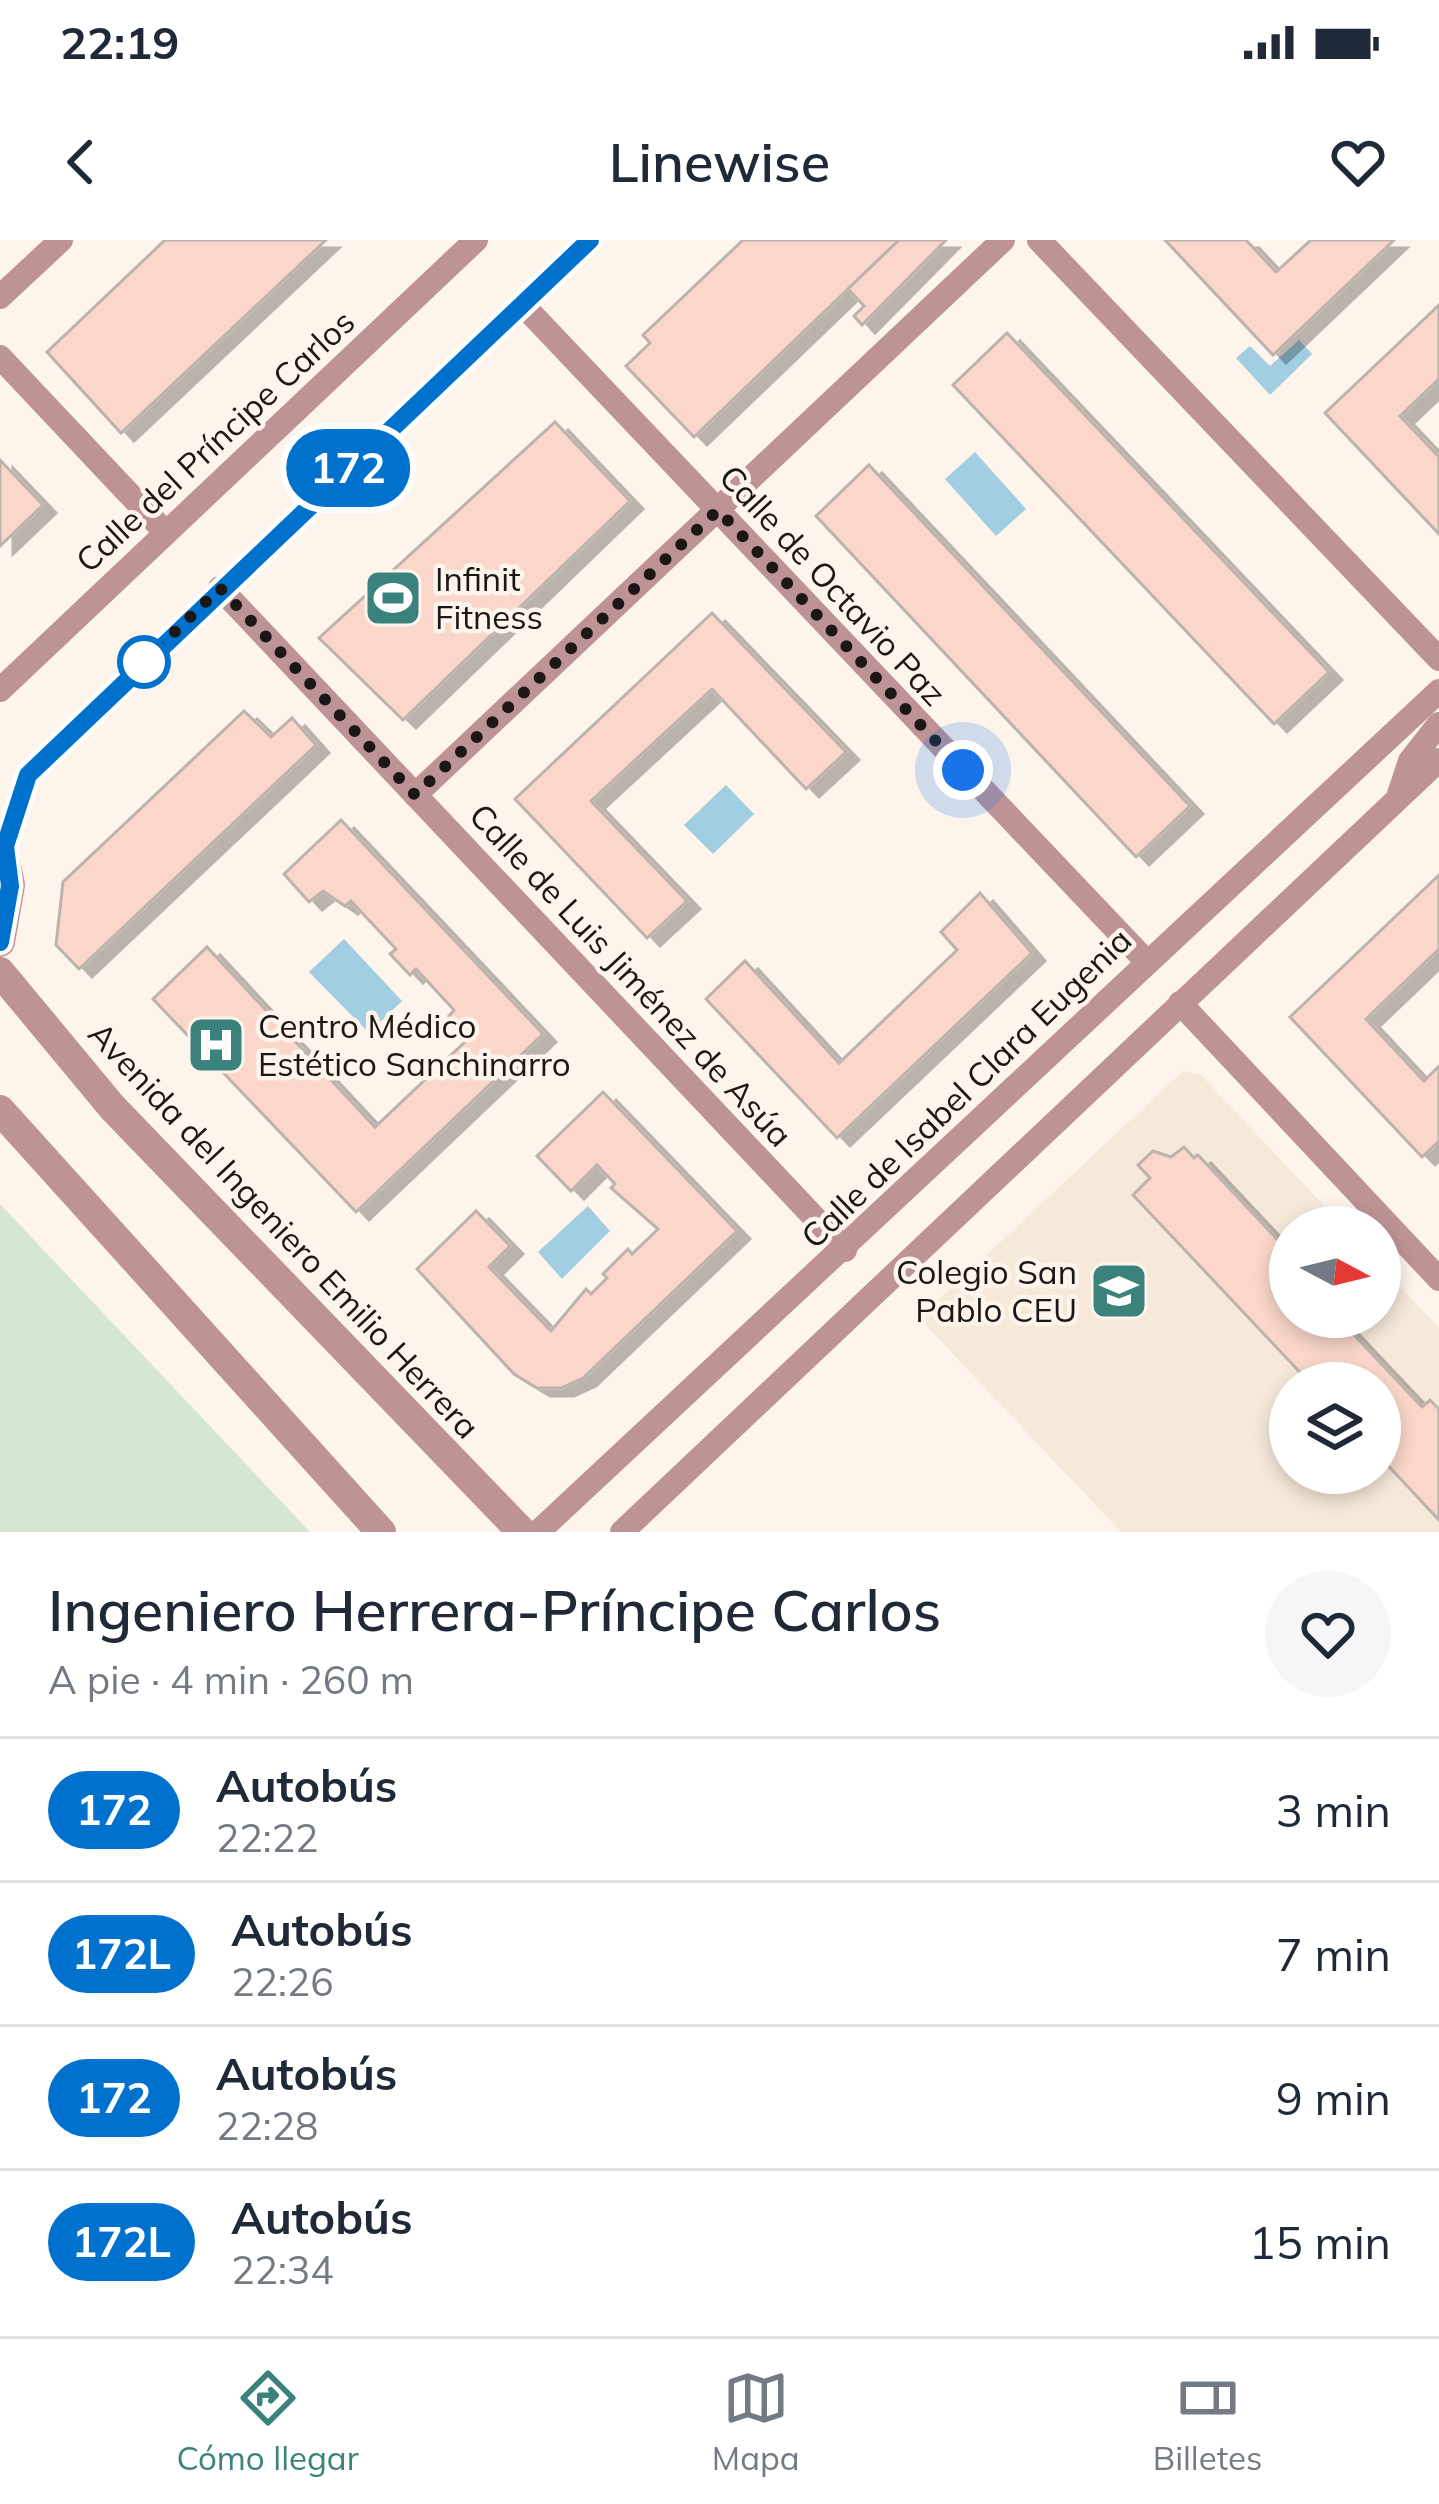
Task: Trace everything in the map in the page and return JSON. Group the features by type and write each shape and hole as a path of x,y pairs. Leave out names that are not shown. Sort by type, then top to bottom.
{"street":[{"path":"0,298 61,240"},
{"path":"0,942 10,886 2,841 28,775 590,240"},
{"path":"415,795 1003,240"},
{"path":"1039,240 1439,659"},
{"name":"Calle del Príncipe Carlos","path":"0,690 465,244"},
{"name":"Calle de Octavio Paz","path":"522,304 1146,961"},
{"path":"0,357 166,533"},
{"name":"Calle de Luis Jiménez de Asúa","path":"220,588 845,1250"},
{"name":"Calle de Isabel Clara Eugenia","path":"538,1532 1439,691"},
{"path":"1397,799 1410,761 1439,724"},
{"path":"622,1532 1439,760"},
{"name":"Avenida del Ingeniero Emilio Herrera","path":"0,972 112,1106 522,1532"},
{"path":"1180,1003 1439,1280"},
{"path":"0,1110 381,1532"}],"shaded area":[{"name":"Colegio San Pablo CEU","path":"1183,1071 1201,1075 1324,1206 1269,1206 1269,1338 1401,1338 1401,1287 1439,1328 1439,1532 1121,1532 919,1318"}],"green space":[{"path":"0,1204 310,1532 0,1532"}],"water":[{"path":"1299,340 1312,354 1270,395 1236,358 1250,346 1270,366"},
{"path":"975,452 1026,509 996,536 945,479"},
{"path":"726,785 754,814 713,854 684,825"},
{"path":"344,939 402,1001 369,1033 309,972"},
{"path":"588,1206 610,1231 562,1279 538,1252"}],"building":[{"path":"165,240 326,240 121,433 47,352"},
{"path":"743,240 899,240 694,437 626,366 650,343 643,335"},
{"path":"899,240 946,240 862,325 854,316 864,306 848,289"},
{"path":"1165,240 1246,240 1276,272 1311,240 1394,240 1273,355"},
{"path":"1439,305 1439,379 1400,416 1439,457 1439,534 1325,413"},
{"path":"1007,333 1329,672 1274,724 953,385"},
{"path":"555,422 630,501 403,720 319,638"},
{"path":"0,460 43,505 0,546"},
{"path":"869,465 1190,806 1136,857 816,516"},
{"path":"712,613 846,752 806,789 712,689 591,801 687,901 647,938 515,799"},
{"path":"244,711 271,737 292,718 316,745 79,969 56,945 63,882"},
{"path":"341,820 543,1034 356,1212 153,999 207,947 375,1127 469,1038 449,1016 454,1010 416,969 410,975 390,954 396,949 351,901 345,906 323,891 309,902 284,874"},
{"path":"1439,875 1439,949 1366,1019 1424,1081 1439,1066 1439,1141 1422,1157 1290,1017"},
{"path":"980,893 1032,953 837,1138 706,999 745,961 839,1063 957,950 941,932"},
{"path":"603,1092 737,1231 583,1378 561,1388 537,1388 514,1374 417,1269 476,1211 510,1246 489,1267 551,1331 586,1289 591,1294 628,1249 632,1254 658,1229 611,1188 615,1184 597,1165 571,1191 537,1156"},
{"path":"1184,1147 1194,1158 1198,1155 1269,1231 1269,1338 1357,1338 1380,1362 1290,1362 1133,1195 1150,1178 1138,1165 1153,1151 1171,1157"},
{"path":"1401,1385 1422,1407 1430,1400 1439,1409 1439,1520 1401,1479"}],"bus line":[{"name":"172","path":"0,942 10,886 5,846 28,775 590,240"}],"place":[{"name":"Infinit Fitness","path":"393,598"},
{"name":"Centro Médico Estético Sanchinarro","path":"216,1045"},
{"name":"Colegio San Pablo CEU","path":"1119,1291"}],"route":[{"path":"144,662 220,588 415,795 718,510 963,770"}]}
